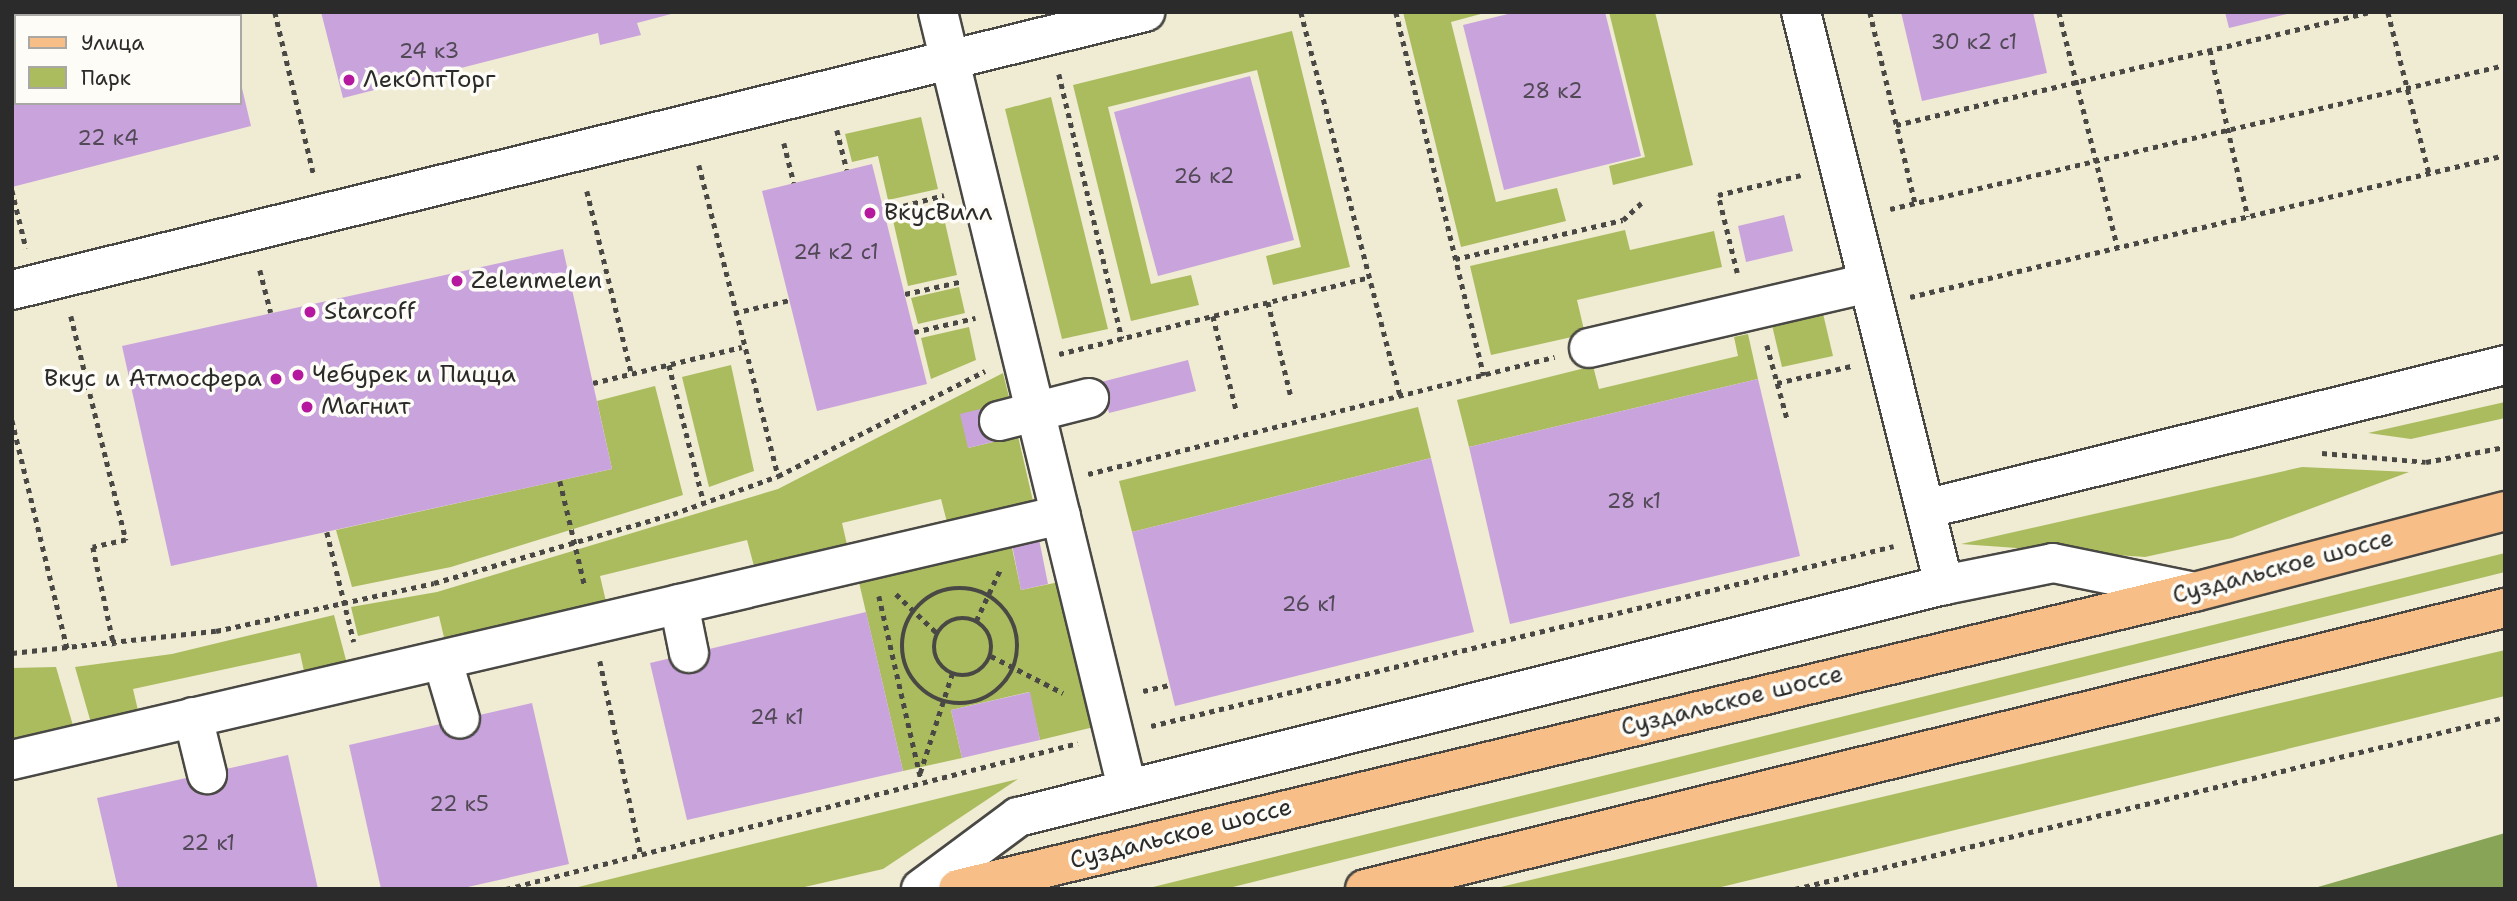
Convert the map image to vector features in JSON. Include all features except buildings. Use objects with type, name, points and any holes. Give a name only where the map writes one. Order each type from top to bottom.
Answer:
[{"type":"main road","name":"Суздальское шоссе","points":[[958,889],[2194,592],[2505,511]]},
{"type":"main road","points":[[1365,889],[2505,608]]},
{"type":"street","points":[[938,12],[1128,788]]},
{"type":"street","points":[[12,290],[1145,12]]},
{"type":"street","points":[[1801,12],[1839,164],[1883,291],[1928,522],[1944,585]]},
{"type":"street","points":[[1590,348],[1757,309],[1883,291]]},
{"type":"street","points":[[1928,522],[2505,365]]},
{"type":"street","points":[[999,421],[1089,398]]},
{"type":"street","points":[[12,760],[592,626],[1057,499]]},
{"type":"street","points":[[921,889],[1018,817],[1944,585],[2053,563],[2194,592]]},
{"type":"street","points":[[679,604],[689,653]]},
{"type":"street","points":[[443,662],[460,719]]},
{"type":"street","points":[[194,717],[207,774]]},
{"type":"path","points":[[275,12],[323,213]]},
{"type":"path","points":[[1301,12],[1400,396]]},
{"type":"path","points":[[1396,12],[1484,375]]},
{"type":"path","points":[[1870,12],[1914,204]]},
{"type":"path","points":[[2059,12],[2118,247]]},
{"type":"path","points":[[1896,125],[2370,12]]},
{"type":"path","points":[[2388,12],[2428,173]]},
{"type":"path","points":[[1049,36],[1122,339]]},
{"type":"path","points":[[2210,50],[2248,216]]},
{"type":"path","points":[[1875,212],[2505,65]]},
{"type":"path","points":[[837,130],[847,170]]},
{"type":"path","points":[[784,144],[794,183]]},
{"type":"path","points":[[1883,291],[2118,247],[2505,155]]},
{"type":"path","points":[[1718,195],[1839,164]]},
{"type":"path","points":[[699,165],[741,347],[778,476]]},
{"type":"path","points":[[12,190],[27,254]]},
{"type":"path","points":[[587,191],[632,375]]},
{"type":"path","points":[[884,211],[951,194]]},
{"type":"path","points":[[1455,259],[1623,220],[1641,203]]},
{"type":"path","points":[[258,265],[271,313]]},
{"type":"path","points":[[1052,356],[1370,277]]},
{"type":"path","points":[[905,294],[971,279]]},
{"type":"path","points":[[734,313],[790,300]]},
{"type":"path","points":[[1268,302],[1291,396]]},
{"type":"path","points":[[69,309],[126,540],[93,547],[114,646]]},
{"type":"path","points":[[1757,309],[1787,418]]},
{"type":"path","points":[[1213,316],[1237,409]]},
{"type":"path","points":[[914,332],[980,317]]},
{"type":"path","points":[[593,383],[741,347]]},
{"type":"path","points":[[1057,499],[1400,396],[1590,348]]},
{"type":"path","points":[[668,365],[704,503]]},
{"type":"path","points":[[1777,383],[1852,366]]},
{"type":"path","points":[[12,653],[68,651],[216,631],[576,542],[704,503],[778,476],[994,367]]},
{"type":"path","points":[[12,421],[68,651]]},
{"type":"path","points":[[2318,452],[2426,462],[2505,447]]},
{"type":"path","points":[[561,481],[641,855]]},
{"type":"path","points":[[506,889],[641,855],[920,776],[1114,735],[1928,522]]},
{"type":"path","points":[[327,532],[363,681]]},
{"type":"path","points":[[976,621],[1003,564]]},
{"type":"path","points":[[884,584],[937,633],[937,661],[952,674],[979,671],[990,656],[991,640],[976,621],[951,620],[937,633]]},
{"type":"path","points":[[878,588],[920,776]]},
{"type":"path","points":[[958,588],[990,596],[1015,627],[1015,668],[986,698],[944,702],[914,681],[905,664],[903,636],[914,610],[958,588]]},
{"type":"path","points":[[990,656],[1076,700]]},
{"type":"path","points":[[920,776],[952,674]]},
{"type":"path","points":[[1136,693],[1170,685]]},
{"type":"path","points":[[1795,889],[2505,717]]},
{"type":"green space","points":[[1403,12],[1488,12],[1451,22],[1496,202],[1557,188],[1566,221],[1461,247]]},
{"type":"green space","points":[[1609,12],[1655,12],[1693,165],[1613,185],[1609,166],[1645,157]]},
{"type":"green space","points":[[1292,31],[1350,267],[1273,285],[1266,256],[1301,247],[1257,70],[1108,107],[1151,284],[1191,275],[1199,305],[1131,321],[1073,85]]},
{"type":"green space","points":[[1051,97],[1108,329],[1062,339],[1005,109]]},
{"type":"green space","points":[[921,117],[938,189],[888,200],[878,156],[852,162],[845,134]]},
{"type":"green space","points":[[941,205],[957,275],[908,286],[892,216]]},
{"type":"green space","points":[[1625,230],[1630,250],[1714,231],[1722,267],[1577,300],[1585,334],[1491,355],[1470,266]]},
{"type":"green space","points":[[959,287],[965,313],[918,324],[911,298]]},
{"type":"green space","points":[[1821,305],[1833,356],[1782,367],[1770,317]]},
{"type":"green space","points":[[969,327],[976,360],[931,379],[921,338]]},
{"type":"green space","points":[[1748,334],[1758,379],[1469,447],[1457,400],[1593,366],[1599,389],[1738,356],[1734,337]]},
{"type":"green space","points":[[731,365],[754,471],[709,487],[682,377]]},
{"type":"green space","points":[[1003,373],[1010,401],[968,448],[1018,436],[1036,514],[950,534],[941,499],[842,523],[851,562],[759,585],[747,540],[600,576],[608,610],[446,646],[439,616],[358,636],[351,607],[437,592],[778,489]]},
{"type":"green space","points":[[655,386],[683,495],[451,567],[352,587],[336,530],[612,469],[597,401]]},
{"type":"green space","points":[[2505,402],[2505,418],[2411,439],[2368,433]]},
{"type":"green space","points":[[1418,407],[1431,458],[1132,532],[1119,481]]},
{"type":"green space","points":[[2302,467],[2409,472],[2232,538],[2145,557],[1961,544]]},
{"type":"green space","points":[[1011,543],[1021,590],[1059,582],[1094,727],[1040,740],[1029,692],[951,710],[962,758],[903,771],[858,578]]},
{"type":"green space","points":[[2505,553],[2505,572],[1225,889],[1145,889]]},
{"type":"green space","points":[[334,615],[350,675],[307,685],[300,653],[133,689],[140,719],[93,730],[75,667],[172,654]]},
{"type":"green space","points":[[2505,650],[2505,696],[1713,889],[1492,889]]},
{"type":"green space","points":[[56,667],[74,729],[12,742],[12,668]]},
{"type":"green space","points":[[1018,779],[883,869],[796,889],[570,889]]},
{"type":"green space","points":[[2505,833],[2505,889],[2311,889]]},
{"type":"place","name":"ЛекОптТорг","points":[[349,80]]},
{"type":"place","name":"ВкусВилл","points":[[870,213]]},
{"type":"place","name":"Zelenmelen","points":[[457,281]]},
{"type":"place","name":"Starcoff","points":[[310,312]]},
{"type":"place","name":"Чебурек и Пицца","points":[[298,375]]},
{"type":"place","name":"Вкус и Атмосфера","points":[[276,379]]},
{"type":"place","name":"Магнит","points":[[307,407]]}]
